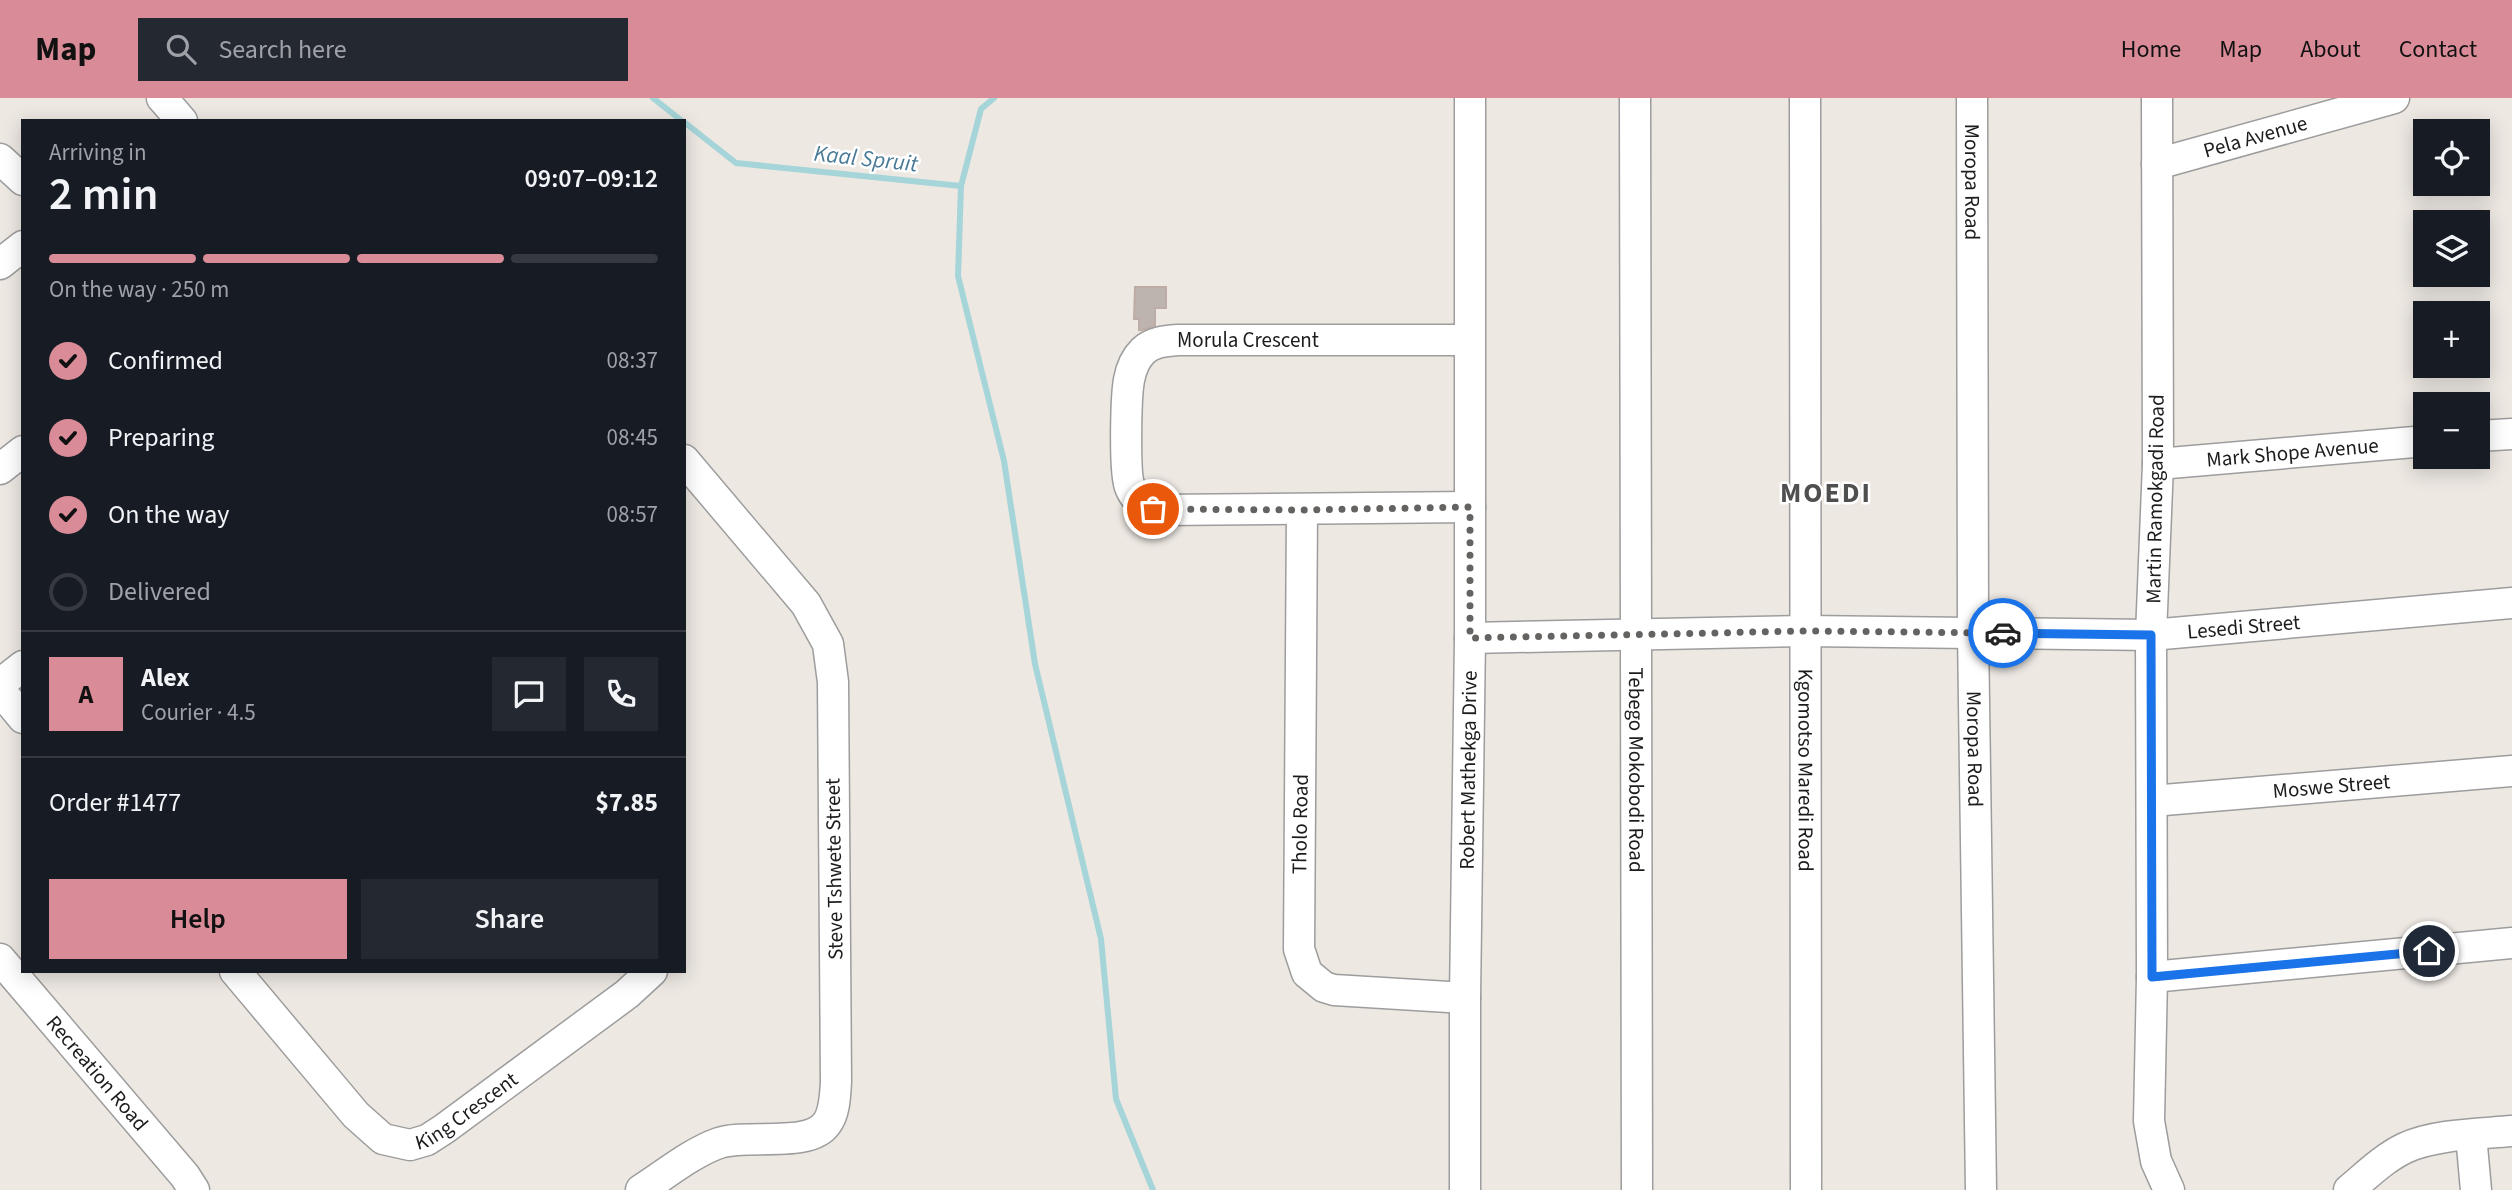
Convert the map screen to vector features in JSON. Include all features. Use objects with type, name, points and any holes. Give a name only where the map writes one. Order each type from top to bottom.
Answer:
[{"type":"street","points":[[162,98],[179,119]]},
{"type":"street","name":"Robert Mathekga Drive","points":[[1465,1190],[1470,638],[1470,98]]},
{"type":"street","name":"Tebego Mokobodi Road","points":[[1635,98],[1637,1190]]},
{"type":"street","name":"Kgomotso Maredi Road","points":[[1805,98],[1806,1190]]},
{"type":"street","name":"Moropa Road","points":[[1972,98],[1972,632],[1981,1190]]},
{"type":"street","name":"Martin Ramokgadi Road","points":[[2157,98],[2158,464],[2151,635],[2152,977],[2149,1121],[2156,1161],[2169,1190]]},
{"type":"street","name":"Pela Avenue","points":[[2157,164],[2394,98]]},
{"type":"street","points":[[0,159],[21,178]]},
{"type":"street","points":[[0,264],[21,248]]},
{"type":"street","name":"Morula Crescent","points":[[1469,340],[1178,340],[1154,343],[1144,349],[1132,368],[1128,382],[1127,479],[1136,498],[1143,505],[1163,510],[1470,507]]},
{"type":"street","points":[[2490,435],[2512,433]]},
{"type":"street","name":"Mark Shope Avenue","points":[[2158,464],[2413,442]]},
{"type":"street","points":[[0,469],[21,453]]},
{"type":"street","name":"Steve Tshwete Street","points":[[641,1190],[704,1149],[720,1142],[735,1138],[799,1137],[818,1131],[827,1125],[831,1115],[836,1082],[833,682],[828,644],[806,604],[686,462]]},
{"type":"street","name":"Tholo Road","points":[[1302,510],[1298,949],[1303,966],[1314,980],[1335,990],[1465,998]]},
{"type":"street","name":"Lesedi Street","points":[[1470,638],[1806,631],[2151,635],[2512,603]]},
{"type":"street","points":[[0,684],[21,668]]},
{"type":"street","points":[[0,690],[21,716]]},
{"type":"street","name":"Moswe Street","points":[[2152,801],[2512,771]]},
{"type":"street","points":[[2152,977],[2512,943]]},
{"type":"street","name":"Recreation Road","points":[[0,959],[185,1176],[194,1190]]},
{"type":"street","name":"King Crescent","points":[[237,973],[356,1115],[383,1139],[410,1145],[427,1140],[444,1129],[627,994],[650,973]]},
{"type":"street","points":[[2349,1190],[2381,1163],[2408,1146],[2512,1131]]},
{"type":"street","points":[[2471,1135],[2476,1190]]},
{"type":"building","points":[[1135,287],[1166,287],[1166,308],[1155,308],[1155,326],[1139,330],[1139,319],[1134,319]]},
{"type":"waterway","name":"Kaal Spruit","points":[[653,98],[679,119]]},
{"type":"waterway","name":"Kaal Spruit","points":[[686,124],[736,163],[961,186],[981,109],[994,98]]},
{"type":"waterway","points":[[961,186],[958,276],[1004,461],[1035,664],[1101,939],[1116,1099],[1153,1190]]},
{"type":"way so far","points":[[1153,509],[1470,507],[1470,638],[1806,631],[2003,633]]},
{"type":"district","name":"MOEDI","points":[[1826,492]]},
{"type":"route","points":[[2003,633],[2151,635],[2152,977],[2429,951]]}]
